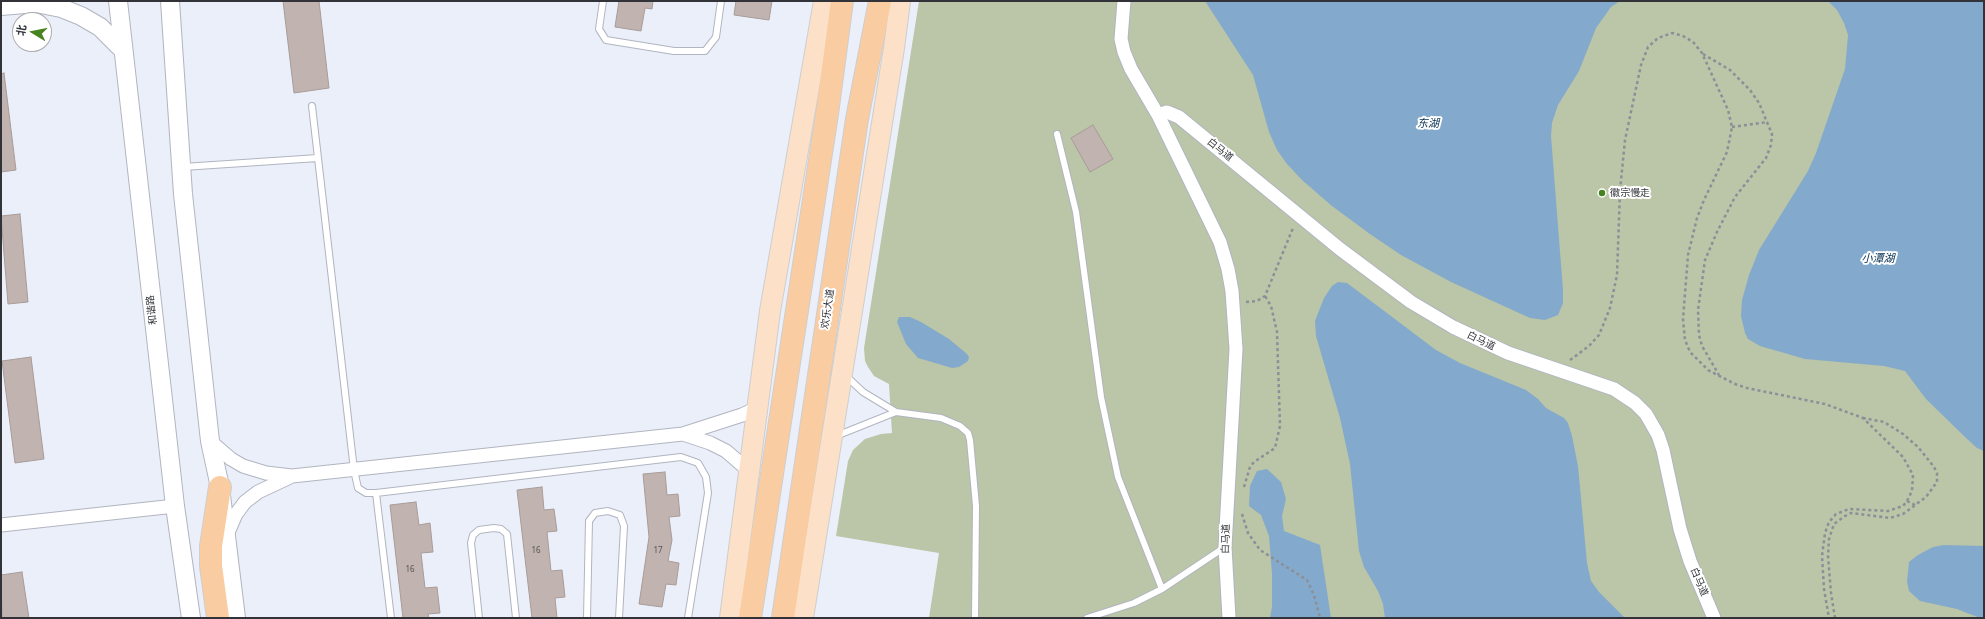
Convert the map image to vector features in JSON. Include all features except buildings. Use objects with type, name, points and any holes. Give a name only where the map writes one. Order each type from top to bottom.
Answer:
[{"type":"highway","points":[[750,618],[827,114],[842,1]]},
{"type":"highway","name":"欢乐大道","points":[[783,618],[857,119],[880,1]]},
{"type":"highway","points":[[218,618],[211,546],[220,487]]},
{"type":"main road","points":[[1,6],[64,1]]},
{"type":"main road","name":"和谐路","points":[[118,1],[175,506],[191,618]]},
{"type":"main road","points":[[170,1],[181,167],[210,441],[220,487],[236,618]]},
{"type":"main road","points":[[730,618],[748,470],[770,311],[824,1]]},
{"type":"main road","points":[[803,618],[833,437],[894,48],[900,1]]},
{"type":"main road","points":[[36,3],[61,8],[81,16],[100,27],[123,50]]},
{"type":"street","name":"白马道","points":[[1124,1],[1121,39],[1124,52],[1131,69],[1158,116],[1220,242],[1228,270],[1233,302],[1236,349],[1225,547],[1229,618]]},
{"type":"street","name":"白马道","points":[[1158,116],[1168,112],[1179,117],[1340,249],[1412,302],[1453,327],[1508,353],[1614,389],[1635,403],[1654,426],[1663,450],[1680,529],[1690,561],[1714,618]]},
{"type":"street","points":[[210,441],[231,459],[243,466],[266,474],[292,476],[683,434],[728,420],[757,408]]},
{"type":"street","points":[[683,434],[710,443],[726,451],[748,470]]},
{"type":"street","points":[[226,539],[236,514],[244,502],[258,492],[292,476]]},
{"type":"street","points":[[1,525],[175,506]]},
{"type":"lane","points":[[603,1],[599,29],[606,40],[674,51],[705,51],[716,37],[721,1]]},
{"type":"lane","points":[[312,106],[354,470],[358,488],[366,493],[376,493],[681,457],[698,463],[706,477],[708,493],[688,618]]},
{"type":"lane","points":[[1057,134],[1076,212],[1101,397],[1118,477],[1162,589]]},
{"type":"lane","points":[[181,167],[318,158]]},
{"type":"lane","points":[[843,372],[863,392],[896,412],[941,418],[965,429],[970,440],[976,506],[975,618]]},
{"type":"lane","points":[[833,437],[896,412]]},
{"type":"lane","points":[[376,493],[391,618]]},
{"type":"lane","points":[[587,618],[589,521],[595,513],[608,511],[620,515],[624,526],[619,618]]},
{"type":"lane","points":[[479,618],[471,543],[473,535],[479,530],[494,528],[501,529],[508,534],[516,618]]},
{"type":"lane","points":[[1087,618],[1134,603],[1162,589],[1225,547]]},
{"type":"path","points":[[1559,371],[1569,360],[1589,346],[1599,336],[1610,308],[1617,275],[1621,174],[1625,140],[1644,55],[1652,42],[1664,35],[1672,34],[1688,38],[1702,53],[1728,110],[1732,127],[1727,152],[1704,200],[1692,236],[1687,266],[1684,303],[1684,332],[1687,346],[1700,363],[1719,376],[1747,388],[1825,404],[1863,418],[1880,420],[1890,425],[1918,447],[1937,473],[1937,482],[1926,497],[1916,506],[1903,514],[1890,518],[1858,514],[1844,516],[1834,524],[1829,539],[1831,593],[1835,618]]},
{"type":"path","points":[[1702,53],[1717,61],[1737,75],[1759,103],[1768,122],[1772,140],[1766,158],[1735,197],[1727,212],[1709,250],[1702,276],[1698,310],[1699,335],[1702,346],[1719,376]]},
{"type":"path","points":[[1732,127],[1768,122]]},
{"type":"path","points":[[1233,302],[1257,301],[1265,296],[1272,282],[1298,215]]},
{"type":"path","points":[[1243,494],[1246,476],[1254,462],[1275,448],[1280,426],[1276,332],[1271,306],[1265,296]]},
{"type":"path","points":[[1829,618],[1824,589],[1822,556],[1824,538],[1829,522],[1843,511],[1854,508],[1888,510],[1898,508],[1907,501],[1914,482],[1911,470],[1902,457],[1863,418]]},
{"type":"path","points":[[1907,501],[1916,506]]},
{"type":"path","points":[[1242,508],[1248,533],[1256,546],[1264,554],[1307,580],[1314,595],[1320,618]]},
{"type":"path","points":[[1824,538],[1829,539]]},
{"type":"green space","points":[[919,1],[1984,1],[1984,618],[929,618],[939,553],[836,536],[848,461],[853,450],[865,439],[881,434],[892,433],[889,384],[874,376],[865,361],[864,348]]},
{"type":"water","name":"东湖","points":[[1205,1],[1620,1],[1611,7],[1596,28],[1579,71],[1558,105],[1552,123],[1551,136],[1563,290],[1563,303],[1558,315],[1545,320],[1530,318],[1451,282],[1401,255],[1370,234],[1332,206],[1302,180],[1287,164],[1277,150],[1269,132],[1253,75]]},
{"type":"water","name":"小潭湖","points":[[1828,1],[1984,1],[1984,451],[1977,448],[1926,399],[1905,371],[1884,366],[1805,359],[1760,346],[1748,339],[1745,333],[1741,316],[1742,300],[1749,275],[1759,250],[1808,171],[1816,153],[1845,69],[1848,35],[1837,10]]},
{"type":"water","points":[[1338,282],[1347,283],[1436,350],[1460,363],[1526,390],[1538,399],[1546,408],[1564,418],[1568,423],[1572,436],[1578,466],[1587,563],[1591,581],[1599,592],[1625,618],[1385,618],[1383,604],[1378,591],[1364,567],[1359,551],[1350,464],[1340,418],[1316,336],[1315,321],[1324,298],[1332,286]]},
{"type":"water","points":[[899,317],[910,317],[949,339],[967,354],[969,357],[968,361],[959,367],[952,368],[918,358],[906,344],[897,322]]},
{"type":"water","points":[[1267,469],[1281,482],[1286,499],[1282,516],[1284,531],[1320,545],[1331,618],[1270,618],[1272,607],[1272,574],[1269,536],[1261,515],[1249,506],[1250,486],[1257,471]]},
{"type":"water","points":[[1944,545],[1984,546],[1984,618],[1980,618],[1957,609],[1920,601],[1909,591],[1907,582],[1909,562],[1933,547]]},
{"type":"place","name":"徽宗慢走","points":[[1602,193]]}]
